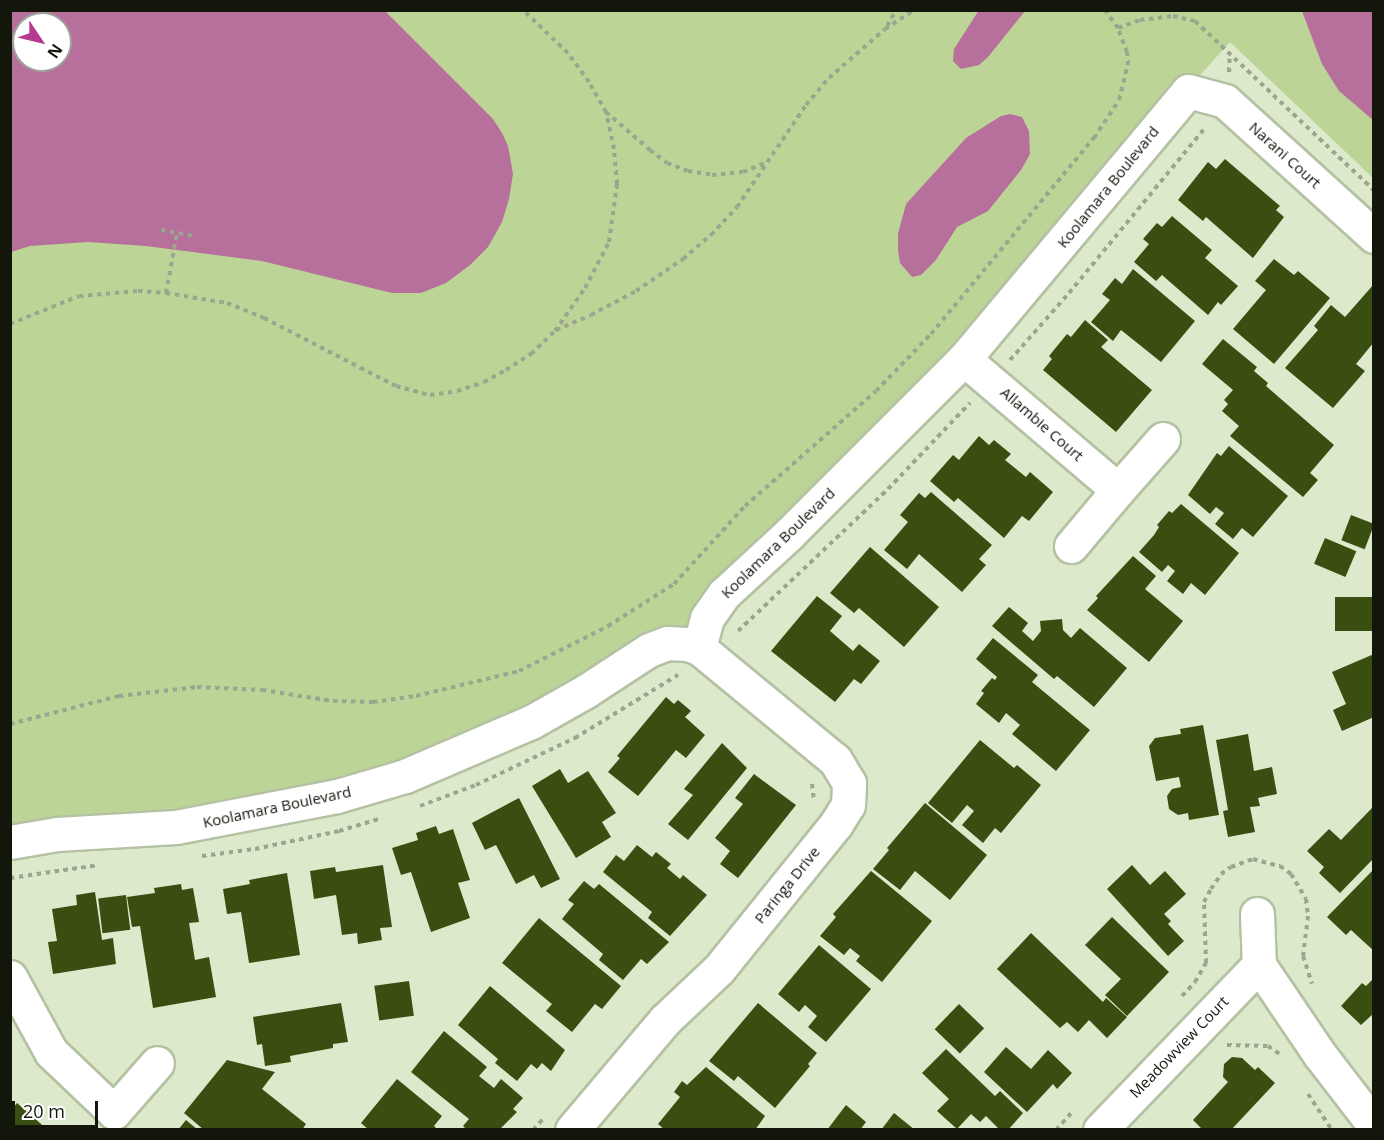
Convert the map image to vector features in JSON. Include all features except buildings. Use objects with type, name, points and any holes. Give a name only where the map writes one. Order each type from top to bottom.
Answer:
[{"type":"street","name":"Narani Court","points":[[1188,91],[1226,101],[1374,236]]},
{"type":"street","name":"Koolamara Boulevard","points":[[10,842],[57,834],[176,827],[337,796],[405,776],[531,722],[586,691],[649,650],[668,643],[687,644],[699,648],[707,618],[724,594],[805,519],[964,359],[1188,91]]},
{"type":"street","name":"Allambie Court","points":[[964,359],[1118,490]]},
{"type":"street","points":[[1071,546],[1163,439]]},
{"type":"street","name":"Paringa Drive","points":[[560,1121],[719,969],[836,824],[848,805],[849,783],[835,760],[699,648]]},
{"type":"street","points":[[1257,914],[1258,965],[1320,1055],[1374,1125]]},
{"type":"street","name":"Meadowview Court","points":[[1100,1130],[1258,965]]},
{"type":"street","points":[[10,976],[51,1052],[107,1120],[157,1063]]},
{"type":"path","points":[[10,324],[78,296],[138,291],[227,303],[264,318],[396,386],[430,394],[457,391],[484,382],[531,354],[555,331],[585,288],[609,242],[617,184],[614,149],[606,112],[589,82],[568,53],[523,10]]},
{"type":"path","points":[[885,29],[896,10]]},
{"type":"path","points":[[555,331],[600,310],[683,259],[711,235],[737,207],[806,105],[829,78],[885,29],[914,10]]},
{"type":"path","points":[[10,724],[119,696],[197,687],[254,690],[333,701],[373,702],[417,696],[519,671],[608,626],[674,584],[745,507],[876,392],[932,334],[1094,138],[1119,100],[1128,66],[1127,52],[1119,28],[1106,10]]},
{"type":"path","points":[[1007,363],[1123,229],[1226,101],[1230,53]]},
{"type":"path","points":[[606,112],[668,163],[688,171],[712,175],[743,172],[765,164]]},
{"type":"path","points":[[161,230],[194,236]]},
{"type":"path","points":[[166,293],[177,233]]},
{"type":"path","points":[[732,636],[888,489],[977,396]]},
{"type":"path","points":[[807,777],[812,783],[814,800],[810,807]]},
{"type":"path","points":[[1223,1046],[1238,1043],[1268,1046],[1284,1058]]},
{"type":"path","points":[[1302,1085],[1332,1130]]},
{"type":"path","points":[[533,1130],[560,1121]]},
{"type":"green space","points":[[11,11],[1373,11],[1373,178],[1230,42],[687,644],[405,776],[11,842]]},
{"type":"shaded area","points":[[11,10],[385,11],[493,119],[508,146],[513,174],[509,199],[502,222],[488,247],[470,265],[446,283],[421,293],[392,293],[262,261],[146,246],[88,242],[30,246],[11,252]]},
{"type":"shaded area","points":[[979,10],[1025,11],[988,57],[979,65],[961,69],[953,61],[954,49]]},
{"type":"shaded area","points":[[1302,11],[1373,11],[1373,120],[1339,91],[1322,64]]},
{"type":"shaded area","points":[[1010,114],[1022,117],[1029,131],[1030,154],[1021,170],[988,211],[957,227],[936,260],[921,275],[912,277],[900,263],[898,250],[898,234],[906,204],[966,138],[1001,116]]}]
